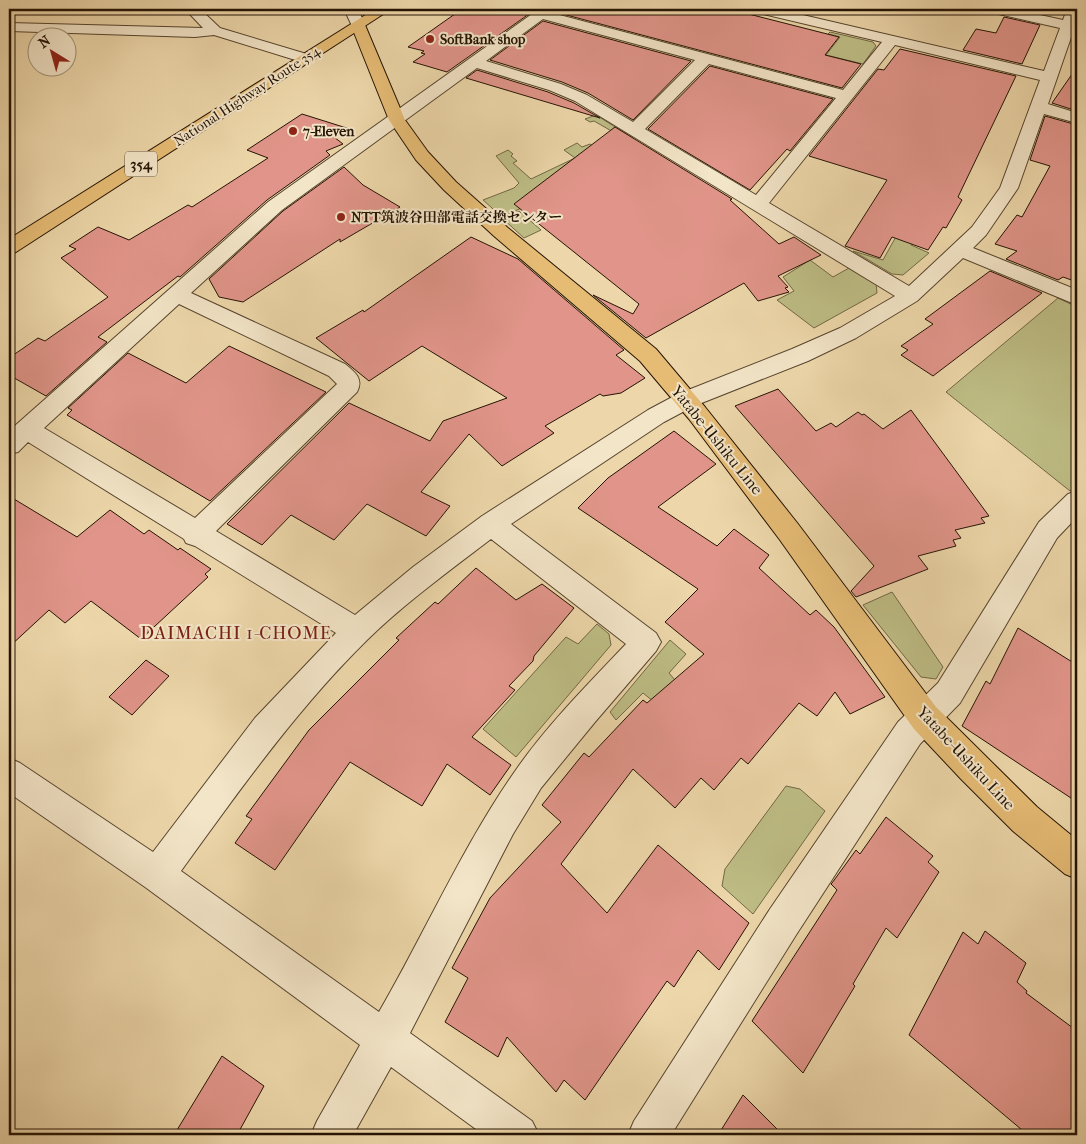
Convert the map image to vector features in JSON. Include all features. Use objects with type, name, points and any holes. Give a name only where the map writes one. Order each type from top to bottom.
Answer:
[{"type":"main road","name":"National Highway Route 354","points":[[9,248],[384,9]]},
{"type":"main road","name":"Yatabe-Ushiku Line","points":[[358,25],[397,120],[422,156],[450,186],[648,355],[686,400],[789,532],[926,718],[972,768],[1025,820],[1077,862]]},
{"type":"street","points":[[192,9],[215,31]]},
{"type":"street","points":[[351,9],[358,25]]},
{"type":"street","points":[[760,9],[1048,77]]},
{"type":"street","points":[[157,875],[266,730],[357,631],[423,575],[491,524],[638,427],[686,400],[848,333],[910,296],[960,250],[992,215],[1009,188],[1071,17],[995,9]]},
{"type":"street","points":[[357,631],[195,535],[17,437],[275,206],[397,120],[544,11],[847,96]]},
{"type":"street","points":[[9,27],[194,33],[215,31],[305,58]]},
{"type":"street","points":[[759,204],[892,40]]},
{"type":"street","points":[[634,130],[706,58]]},
{"type":"street","points":[[475,62],[567,92],[759,204],[910,296]]},
{"type":"street","points":[[1039,107],[1077,118]]},
{"type":"street","points":[[960,250],[1077,298]]},
{"type":"street","points":[[175,294],[337,370],[348,379],[349,386],[195,535]]},
{"type":"street","points":[[648,1135],[783,922],[909,733],[949,693],[1048,530],[1077,502]]},
{"type":"street","points":[[331,1135],[492,839],[530,776],[584,710],[646,642],[491,524]]},
{"type":"street","points":[[9,774],[157,875],[518,1135]]},
{"type":"shaded area","points":[[830,32],[873,42],[876,46],[863,64],[826,55],[840,37],[828,34]]},
{"type":"shaded area","points":[[596,115],[633,138],[613,147],[628,159],[502,217],[483,200],[514,188],[519,183],[496,156],[508,150],[517,161],[513,163],[531,179],[575,158],[564,150],[577,143],[582,147],[590,144],[599,150],[615,133],[594,121],[590,122],[585,119]]},
{"type":"shaded area","points":[[519,211],[541,230],[524,238],[503,219]]},
{"type":"shaded area","points":[[903,224],[920,229],[911,245],[929,253],[903,275],[892,274],[853,251],[883,260]]},
{"type":"shaded area","points":[[810,260],[833,277],[849,268],[876,283],[877,293],[814,328],[777,300],[794,291],[783,277]]},
{"type":"shaded area","points":[[1058,298],[1077,307],[1077,488],[1070,491],[946,392]]},
{"type":"shaded area","points":[[892,592],[943,667],[936,679],[921,677],[863,605]]},
{"type":"shaded area","points":[[597,624],[609,634],[611,645],[516,757],[483,729],[566,637],[578,644]]},
{"type":"shaded area","points":[[670,640],[686,654],[669,673],[675,680],[664,710],[643,693],[616,720],[610,712]]},
{"type":"shaded area","points":[[786,786],[800,789],[825,811],[753,914],[722,886],[725,869]]},
{"type":"building","points":[[462,9],[536,9],[447,72],[413,62],[425,54],[421,53],[424,51],[408,47]]},
{"type":"building","points":[[557,9],[729,9],[839,37],[825,55],[861,64],[842,88],[555,12]]},
{"type":"building","points":[[1004,17],[1040,25],[1022,64],[963,50],[976,29],[996,33]]},
{"type":"building","points":[[543,21],[691,61],[633,120],[588,93],[562,82],[490,60]]},
{"type":"building","points":[[900,49],[1016,76],[958,197],[962,200],[946,228],[943,227],[928,250],[892,237],[880,258],[845,246],[887,180],[809,156],[878,69],[884,70]]},
{"type":"building","points":[[710,66],[833,99],[790,151],[787,149],[750,190],[648,129]]},
{"type":"building","points":[[1077,67],[1077,111],[1052,103]]},
{"type":"building","points":[[477,70],[548,92],[574,103],[600,118],[466,78]]},
{"type":"building","points":[[302,114],[353,130],[334,137],[343,144],[326,151],[330,155],[267,200],[180,277],[178,276],[98,337],[107,342],[46,396],[9,375],[9,358],[38,338],[45,341],[108,297],[61,258],[76,249],[69,246],[98,227],[129,240],[188,205],[192,207],[268,158],[247,150]]},
{"type":"building","points":[[1045,116],[1077,125],[1077,282],[1063,277],[1058,280],[1006,259],[1017,251],[995,244],[1017,215],[1022,217],[1050,166],[1030,160]]},
{"type":"building","points":[[615,127],[732,199],[730,200],[779,244],[794,237],[821,255],[778,276],[788,287],[785,288],[789,292],[758,301],[744,283],[646,338],[593,295],[633,314],[639,304],[514,204]]},
{"type":"building","points":[[344,167],[363,185],[400,207],[340,242],[340,239],[243,302],[219,297],[209,279],[283,211]]},
{"type":"building","points":[[471,237],[518,259],[624,350],[616,355],[645,378],[621,393],[603,396],[600,394],[545,426],[554,433],[502,466],[469,434],[421,492],[450,506],[426,536],[367,504],[334,540],[291,515],[262,545],[227,524],[349,403],[430,441],[443,421],[507,398],[422,346],[369,381],[316,338],[363,310],[364,312]]},
{"type":"building","points":[[990,271],[1042,293],[933,376],[901,355],[908,350],[901,346],[933,324],[925,319]]},
{"type":"building","points":[[229,346],[326,392],[210,501],[67,415],[72,410],[68,408],[128,353],[186,383]]},
{"type":"building","points":[[778,389],[816,431],[831,423],[836,427],[858,412],[862,415],[864,414],[883,429],[911,410],[989,516],[981,518],[985,523],[955,530],[961,538],[953,540],[956,546],[918,556],[928,569],[856,597],[851,591],[874,566],[735,406]]},
{"type":"building","points":[[674,431],[716,464],[658,507],[717,546],[734,529],[769,555],[759,568],[810,615],[816,610],[834,627],[885,697],[850,714],[835,692],[817,716],[799,703],[748,764],[741,758],[714,790],[701,778],[675,808],[633,769],[561,864],[607,913],[658,845],[749,923],[719,970],[698,950],[674,987],[667,981],[585,1100],[564,1080],[556,1092],[507,1037],[498,1057],[445,1022],[468,978],[452,968],[490,898],[561,822],[542,805],[584,753],[589,757],[643,700],[647,703],[704,654],[665,622],[698,589],[578,508],[608,478]]},
{"type":"building","points":[[9,496],[77,537],[110,510],[144,534],[149,530],[211,569],[205,574],[208,577],[141,639],[91,601],[65,623],[49,610],[9,647]]},
{"type":"building","points":[[476,568],[516,600],[542,584],[574,608],[534,656],[533,661],[509,686],[515,690],[472,737],[511,765],[490,795],[447,764],[422,806],[350,762],[275,870],[235,843],[252,819],[246,816],[309,730],[399,640],[396,638],[435,602],[438,604]]},
{"type":"building","points":[[1018,628],[1077,665],[1077,802],[962,726],[986,681],[990,684]]},
{"type":"building","points":[[146,660],[169,676],[132,715],[109,697]]},
{"type":"building","points":[[886,817],[933,856],[928,862],[939,872],[897,938],[886,928],[853,984],[855,986],[803,1073],[752,1021],[837,890],[831,884],[856,850],[860,854]]},
{"type":"building","points":[[985,931],[1026,963],[1017,982],[1027,991],[1026,993],[1077,1031],[1077,1135],[1028,1135],[909,1035],[963,932],[978,944]]},
{"type":"building","points":[[222,1056],[264,1086],[237,1135],[174,1135]]},
{"type":"building","points":[[743,1095],[783,1135],[718,1135]]},
{"type":"place","name":"SoftBank shop","points":[[430,39]]},
{"type":"place","name":"7-Eleven","points":[[293,131]]},
{"type":"place","name":"NTT筑波谷田部電話交換センター","points":[[341,217]]},
{"type":"district","name":"DAIMACHI 1-CHOME","points":[[236,633]]}]
